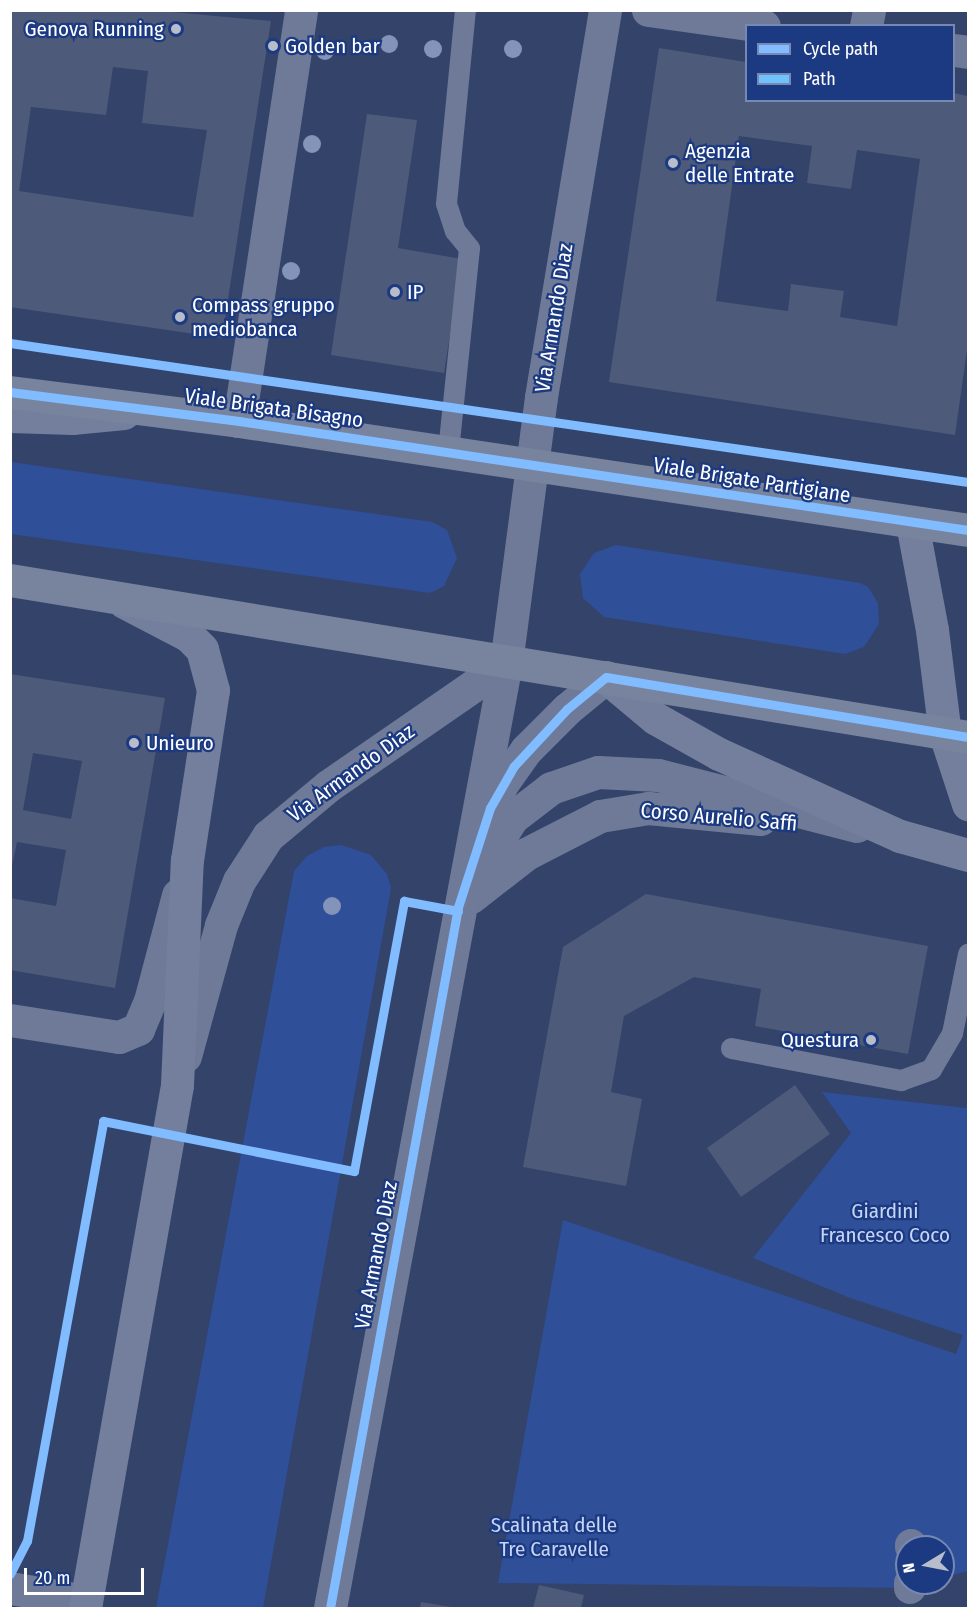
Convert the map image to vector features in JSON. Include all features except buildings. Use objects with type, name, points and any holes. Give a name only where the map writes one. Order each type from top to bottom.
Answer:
[{"type":"main road","name":"Viale Brigata Bisagno","points":[[10,392],[239,420],[531,464]]},
{"type":"main road","name":"Viale Brigata Bisagno","points":[[10,416],[72,418],[156,410]]},
{"type":"main road","name":"Viale Brigate Partigiane","points":[[531,464],[969,530]]},
{"type":"main road","points":[[912,523],[932,630],[957,735],[969,804]]},
{"type":"main road","points":[[10,580],[957,735]]},
{"type":"main road","name":"Via Armando Diaz","points":[[85,1605],[177,1084],[187,860],[213,690],[210,666],[202,649],[189,636],[109,595]]},
{"type":"main road","name":"Corso Aurelio Saffi","points":[[606,677],[686,737],[891,835],[969,855]]},
{"type":"street","points":[[239,420],[301,10]]},
{"type":"street","name":"Via Armando Diaz","points":[[330,1608],[458,907],[506,663],[531,464],[604,10]]},
{"type":"street","points":[[648,10],[754,24]]},
{"type":"street","name":"Via Armando Diaz","points":[[177,1084],[222,925],[256,852],[289,816],[328,786],[506,663]]},
{"type":"street","points":[[458,907],[490,808],[513,766],[567,709],[606,677]]},
{"type":"street","name":"Via Armando Diaz","points":[[458,907],[512,818],[552,788],[598,772],[657,775],[891,835]]},
{"type":"street","name":"Corso Aurelio Saffi","points":[[458,907],[526,854],[585,822],[623,811],[674,809],[891,835]]},
{"type":"street","name":"Via Armando Diaz","points":[[10,1020],[129,1035],[138,1029],[150,1001],[187,860]]},
{"type":"street","points":[[10,1588],[85,1605]]},
{"type":"lane","points":[[448,451],[469,248],[455,231],[446,203],[465,10]]},
{"type":"lane","points":[[731,1048],[901,1080],[931,1069],[952,1033],[969,954]]},
{"type":"green space","points":[[11,462],[432,522],[447,530],[457,558],[444,586],[430,593],[11,534]]},
{"type":"green space","points":[[616,545],[860,583],[868,587],[878,603],[879,624],[864,647],[845,654],[604,617],[583,598],[580,574],[594,553]]},
{"type":"green space","points":[[341,845],[371,855],[387,874],[391,888],[263,1608],[156,1608],[294,871],[307,856],[324,847]]},
{"type":"green space","points":[[822,1092],[966,1108],[968,1098],[968,1571],[955,1575],[955,1535],[895,1535],[895,1588],[498,1583],[563,1220],[956,1354],[963,1335],[850,1298],[753,1258],[851,1133]]},
{"type":"cycle path","points":[[10,343],[968,482]]},
{"type":"cycle path","points":[[10,392],[239,421],[968,530]]},
{"type":"cycle path","points":[[330,1608],[458,907],[490,808],[514,766],[567,709],[606,677],[968,737]]},
{"type":"cycle path","points":[[10,1574],[27,1541],[103,1121],[354,1171],[404,901],[458,911]]},
{"type":"place","name":"Genova Running","points":[[176,29]]},
{"type":"place","name":"Golden bar","points":[[273,46]]},
{"type":"place","name":"Agenzia delle Entrate","points":[[673,163]]},
{"type":"place","name":"IP","points":[[395,292]]},
{"type":"place","name":"Compass gruppo mediobanca","points":[[180,317]]},
{"type":"place","name":"Unieuro","points":[[134,743]]},
{"type":"place","name":"Questura","points":[[871,1040]]},
{"type":"park label","name":"Giardini Francesco Coco","points":[[885,1223]]},
{"type":"park label","name":"Scalinata delle Tre Caravelle","points":[[554,1537]]}]
